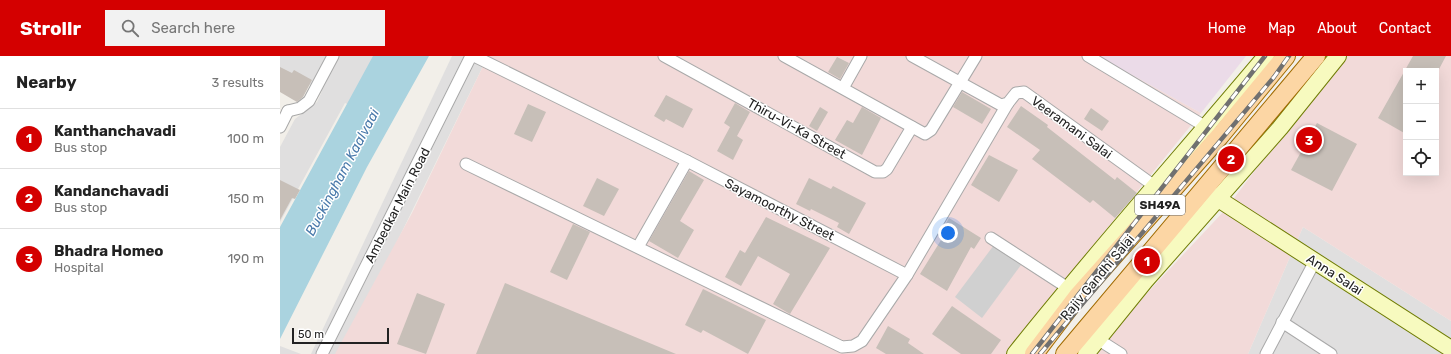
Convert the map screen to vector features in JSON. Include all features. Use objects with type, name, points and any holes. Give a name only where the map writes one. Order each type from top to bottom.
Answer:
[{"type":"main road","name":"Rajiv Gandhi Salai","points":[[1034,354],[1161,191],[1213,132],[1286,56]]},
{"type":"main road","name":"Rajiv Gandhi Salai","points":[[1067,353],[1122,284],[1211,194],[1316,56]]},
{"type":"street","points":[[280,127],[284,109],[300,108],[309,101],[334,56]]},
{"type":"street","name":"Sayamoorthy Street","points":[[473,56],[687,161],[907,275]]},
{"type":"street","name":"Ambedkar Main Road","points":[[322,354],[473,56]]},
{"type":"street","name":"Thiru-Vi-Ka Street","points":[[664,56],[875,172],[883,172],[887,169],[912,127]]},
{"type":"street","points":[[784,56],[925,134],[930,132],[976,56]]},
{"type":"street","points":[[843,88],[861,56]]},
{"type":"street","points":[[1088,56],[1213,132],[1266,56]]},
{"type":"street","points":[[1086,354],[1099,340],[1149,276],[1211,194],[1317,84],[1338,56]]},
{"type":"street","points":[[914,57],[998,104],[1004,105],[1008,103]]},
{"type":"street","name":"Veeramani Salai","points":[[1008,103],[1016,93],[1024,92],[1161,191]]},
{"type":"street","points":[[466,164],[842,347],[853,346],[862,341],[907,275],[1008,103]]},
{"type":"street","points":[[638,247],[687,161]]},
{"type":"street","points":[[1015,354],[1068,288],[1161,191]]},
{"type":"street","name":"Anna Salai","points":[[1211,194],[1451,349]]},
{"type":"street","points":[[991,238],[1068,288]]},
{"type":"street","points":[[1266,354],[1315,260]]},
{"type":"street","points":[[1282,322],[1331,354]]},
{"type":"street","points":[[1099,340],[1121,354]]},
{"type":"shaded area","points":[[280,56],[399,56],[372,115],[345,103],[280,222],[280,147],[295,119],[317,102],[322,91],[280,71]]},
{"type":"shaded area","points":[[452,56],[484,56],[487,58],[342,354],[311,354]]},
{"type":"shaded area","points":[[484,56],[1098,56],[1201,113],[1062,284],[1009,354],[335,354],[412,213],[487,58]]},
{"type":"shaded area","points":[[1098,56],[1246,56],[1201,113]]},
{"type":"shaded area","points":[[1342,56],[1451,56],[1451,321],[1303,227],[1248,354],[1090,354],[1225,210]]},
{"type":"shaded area","points":[[1303,227],[1451,321],[1451,354],[1248,354]]},
{"type":"shaded area","points":[[994,245],[1021,265],[982,318],[955,297]]},
{"type":"shaded area","points":[[280,346],[301,354],[280,354]]},
{"type":"water","name":"Buckingham Kaalvaai","points":[[373,56],[429,56],[367,167],[280,339],[280,227]]},
{"type":"building","points":[[1413,56],[1446,56],[1439,69],[1406,68]]},
{"type":"building","points":[[837,57],[849,63],[840,79],[828,72]]},
{"type":"building","points":[[280,67],[292,73],[294,70],[312,80],[303,97],[297,102],[280,92]]},
{"type":"building","points":[[1403,74],[1403,132],[1378,118]]},
{"type":"building","points":[[962,92],[991,109],[982,124],[953,107]]},
{"type":"building","points":[[666,95],[693,109],[683,128],[666,119],[664,122],[654,116]]},
{"type":"building","points":[[735,103],[750,112],[737,136],[743,140],[733,160],[717,151],[730,127],[724,123]]},
{"type":"building","points":[[528,104],[546,112],[532,142],[514,134]]},
{"type":"building","points":[[1021,106],[1048,125],[1047,127],[1115,180],[1117,177],[1137,193],[1115,218],[1093,200],[1090,203],[1032,159],[1040,150],[1007,127]]},
{"type":"building","points":[[820,107],[828,112],[817,131],[809,126]]},
{"type":"building","points":[[862,107],[881,118],[862,155],[835,140],[847,120],[853,123]]},
{"type":"building","points":[[1091,108],[1109,121],[1102,131],[1084,119]]},
{"type":"building","points":[[1317,123],[1357,144],[1332,191],[1291,170]]},
{"type":"building","points":[[989,155],[1018,170],[999,202],[971,185]]},
{"type":"building","points":[[689,171],[704,180],[680,221],[694,230],[678,258],[649,241]]},
{"type":"building","points":[[597,178],[619,189],[604,216],[583,206]]},
{"type":"building","points":[[809,178],[831,189],[833,186],[866,203],[849,234],[837,227],[839,223],[811,209],[810,211],[796,204]]},
{"type":"building","points":[[280,180],[300,190],[295,199],[292,198],[280,220]]},
{"type":"building","points":[[766,217],[830,248],[790,314],[773,304],[790,274],[758,256],[741,286],[725,277],[740,250],[745,253]]},
{"type":"building","points":[[949,218],[981,238],[974,249],[971,247],[947,291],[920,274],[946,232],[942,230]]},
{"type":"building","points":[[573,224],[590,232],[567,280],[550,272]]},
{"type":"building","points":[[505,283],[676,354],[476,354]]},
{"type":"building","points":[[703,289],[766,320],[748,354],[703,330],[701,333],[685,325]]},
{"type":"building","points":[[417,293],[445,304],[426,354],[397,344]]},
{"type":"building","points":[[952,306],[1001,340],[991,354],[961,354],[932,334]]},
{"type":"building","points":[[888,326],[910,339],[908,343],[924,354],[886,354],[876,348]]},
{"type":"railway","points":[[1032,354],[1265,56]]},
{"type":"railway","points":[[1040,354],[1274,77],[1289,56]]},
{"type":"place","name":"Bhadra Homeo","points":[[1309,140]]},
{"type":"place","name":"Kandanchavadi","points":[[1231,159]]},
{"type":"place","name":"Kanthanchavadi","points":[[1147,261]]}]
